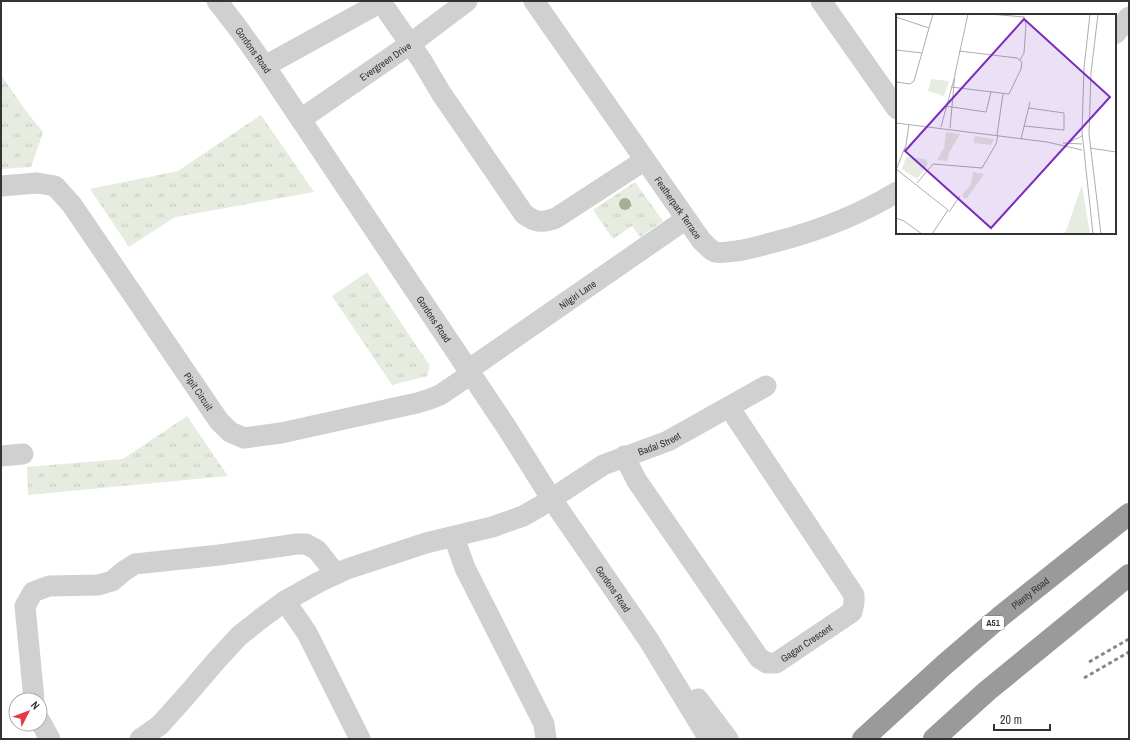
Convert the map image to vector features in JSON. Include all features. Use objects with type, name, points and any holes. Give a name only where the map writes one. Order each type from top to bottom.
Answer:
[{"type":"highway","name":"Plenty Road","points":[[863,739],[944,665],[1001,616],[1129,514]]},
{"type":"highway","points":[[934,739],[987,691],[1129,575]]},
{"type":"street","name":"Gordons Road","points":[[217,1],[265,66],[551,498],[648,639],[709,739]]},
{"type":"street","points":[[265,66],[382,1],[422,61],[441,93],[524,214],[532,219],[538,222],[547,222],[556,218],[645,160]]},
{"type":"street","name":"Evergreen Drive","points":[[300,119],[410,44],[467,1]]},
{"type":"street","name":"Featherpark Terrace","points":[[534,1],[701,240],[715,252],[720,253],[745,249],[793,237],[865,210],[896,193]]},
{"type":"street","points":[[822,1],[896,108]]},
{"type":"street","points":[[1116,33],[1129,17]]},
{"type":"street","name":"Pipit Circuit","points":[[1,186],[37,183],[55,186],[72,205],[220,421],[230,432],[244,438],[280,433],[416,403],[440,395],[469,372]]},
{"type":"street","name":"Nilgiri Lane","points":[[469,372],[686,219]]},
{"type":"street","name":"Badal Street","points":[[140,739],[164,732],[186,696],[239,636],[286,601],[347,569],[426,543],[492,527],[523,516],[603,465],[668,441],[766,386]]},
{"type":"street","name":"Gagan Crescent","points":[[624,456],[637,481],[759,658],[767,663],[776,663],[852,612],[854,595],[729,407]]},
{"type":"street","points":[[1,456],[23,454]]},
{"type":"street","points":[[454,537],[465,568],[544,724],[546,739]]},
{"type":"street","points":[[33,692],[25,606],[33,592],[49,586],[98,584],[112,581],[124,570],[135,564],[219,555],[297,544],[306,544],[317,550],[336,574]]},
{"type":"street","points":[[286,601],[307,633],[360,739]]},
{"type":"street","name":"Gordons Road","points":[[648,639],[685,681],[728,739]]},
{"type":"street","points":[[664,656],[699,690],[742,739]]},
{"type":"green space","points":[[1,75],[26,111],[43,132],[31,167],[1,169]]},
{"type":"green space","points":[[261,115],[314,192],[175,217],[129,247],[90,189],[178,171]]},
{"type":"green space","points":[[635,182],[663,221],[640,237],[632,226],[613,239],[593,210]]},
{"type":"green space","points":[[367,272],[430,366],[427,376],[392,385],[332,296]]},
{"type":"green space","points":[[187,416],[228,476],[28,495],[27,467],[123,459]]},
{"type":"railway","points":[[1089,662],[1129,639]]},
{"type":"railway","points":[[1084,678],[1129,652]]}]
